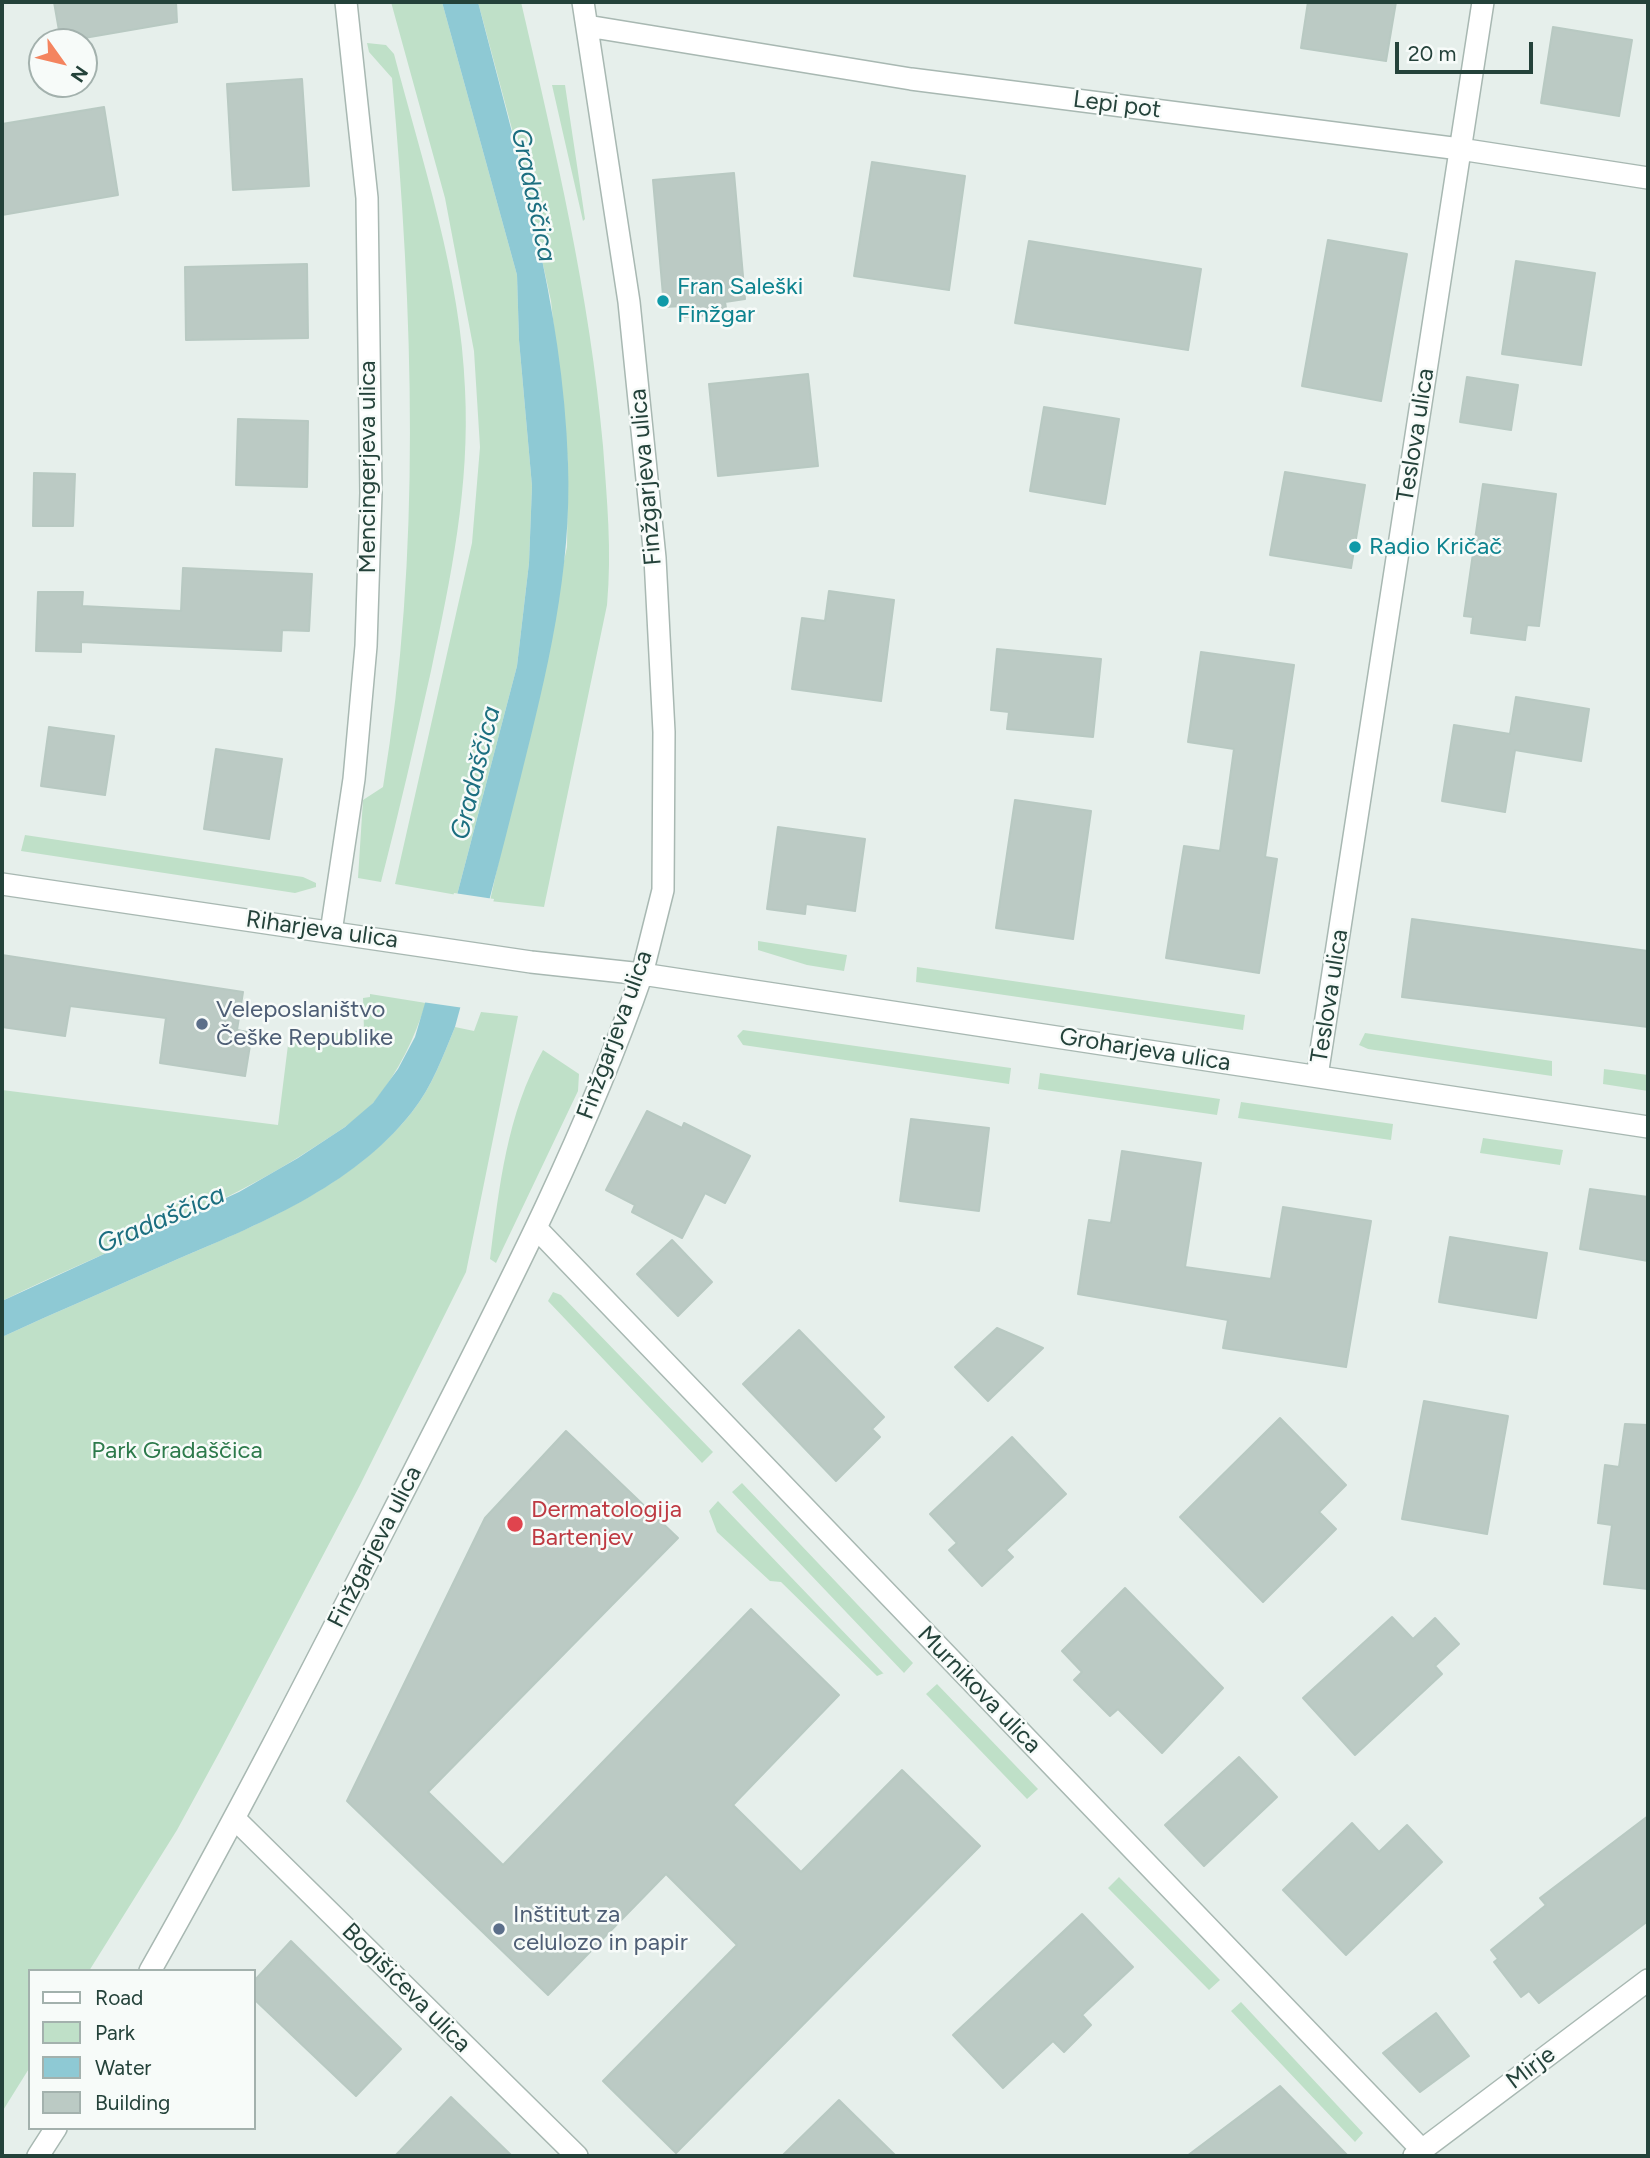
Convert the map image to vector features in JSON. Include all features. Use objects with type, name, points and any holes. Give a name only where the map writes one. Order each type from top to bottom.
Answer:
[{"type":"street","name":"Mencingerjeva ulica","points":[[331,932],[354,779],[366,646],[371,493],[367,198],[346,2]]},
{"type":"street","name":"Finžgarjeva ulica","points":[[151,1969],[236,1819],[537,1229],[619,1039],[642,974],[663,890],[663,732],[655,558],[629,302],[583,2]]},
{"type":"street","name":"Teslova ulica","points":[[1317,1076],[1483,2]]},
{"type":"street","name":"Lepi pot","points":[[587,26],[911,79],[1460,149],[1648,178]]},
{"type":"street","name":"Riharjeva ulica","points":[[2,884],[531,962],[642,974]]},
{"type":"street","name":"Groharjeva ulica","points":[[642,974],[1648,1127]]},
{"type":"street","name":"Murnikova ulica","points":[[537,1229],[1418,2153]]},
{"type":"street","name":"Bogišićeva ulica","points":[[236,1819],[577,2156]]},
{"type":"street","name":"Mirje","points":[[1418,2153],[1648,1980]]},
{"type":"street","points":[[38,2156],[55,2130]]},
{"type":"green space","points":[[391,2],[442,2],[517,275],[519,340],[532,486],[529,563],[517,666],[457,895],[395,884],[472,543],[480,447],[474,351],[445,198]]},
{"type":"green space","points":[[478,2],[521,2],[580,278],[597,390],[606,486],[609,545],[607,605],[544,907],[490,901],[567,547],[568,463],[551,301],[520,159]]},
{"type":"green space","points":[[367,43],[386,45],[394,54],[428,177],[456,304],[462,347],[466,425],[462,496],[445,601],[381,882],[358,878],[363,800],[383,787],[404,611],[409,522],[409,344],[392,78],[369,52]]},
{"type":"green space","points":[[552,85],[565,85],[585,219],[583,221]]},
{"type":"green space","points":[[25,835],[303,877],[316,883],[316,887],[295,893],[21,851]]},
{"type":"green space","points":[[758,941],[847,955],[844,971],[807,965],[758,950]]},
{"type":"green space","points":[[917,967],[1245,1015],[1243,1030],[916,982]]},
{"type":"green space","points":[[370,994],[426,1003],[399,1066],[384,1090],[362,1114],[316,1146],[241,1190],[2,1301],[2,1090],[278,1125],[289,1037],[364,1030],[363,998],[370,997]]},
{"type":"green space","name":"Park Gradaščica","points":[[481,1012],[518,1016],[466,1272],[360,1485],[219,1753],[177,1830],[90,1969],[28,1969],[28,2070],[2,2112],[2,1337],[236,1234],[332,1183],[361,1162],[412,1112],[431,1082],[455,1027],[474,1031]]},
{"type":"green space","points":[[743,1030],[1011,1068],[1009,1084],[743,1045],[737,1036]]},
{"type":"green space","points":[[1365,1033],[1552,1061],[1552,1076],[1368,1049],[1359,1045]]},
{"type":"green space","points":[[543,1050],[579,1074],[578,1091],[496,1263],[490,1259],[506,1152],[521,1099]]},
{"type":"green space","points":[[1604,1069],[1648,1075],[1648,1091],[1603,1084]]},
{"type":"green space","points":[[1040,1073],[1220,1099],[1217,1115],[1038,1089]]},
{"type":"green space","points":[[1241,1102],[1393,1124],[1391,1140],[1238,1118]]},
{"type":"green space","points":[[1483,1138],[1563,1150],[1560,1165],[1480,1153]]},
{"type":"green space","points":[[553,1292],[561,1295],[713,1452],[702,1463],[548,1301]]},
{"type":"green space","points":[[742,1483],[913,1663],[904,1673],[732,1492]]},
{"type":"green space","points":[[718,1501],[884,1673],[877,1676],[781,1582],[770,1581],[717,1532],[709,1511]]},
{"type":"green space","points":[[937,1684],[1038,1789],[1027,1799],[926,1694]]},
{"type":"green space","points":[[1119,1877],[1220,1980],[1209,1990],[1108,1888]]},
{"type":"green space","points":[[1241,2002],[1363,2133],[1355,2142],[1231,2011]]},
{"type":"water","points":[[442,2],[478,2],[536,230],[548,288],[564,404],[568,463],[566,543],[556,621],[531,737],[455,1027],[431,1082],[412,1112],[388,1139],[332,1183],[301,1202],[236,1234],[2,1337],[2,1301],[239,1192],[345,1127],[373,1103],[398,1069],[415,1037],[457,895],[517,666],[529,563],[532,486],[519,340],[517,275]]},
{"type":"pier","points":[[454,893],[494,899],[464,1008],[422,1002]]},
{"type":"building","points":[[54,2],[176,2],[177,22],[98,36],[98,28],[59,28]]},
{"type":"building","points":[[1308,2],[1396,2],[1386,61],[1301,48]]},
{"type":"building","points":[[1553,27],[1632,40],[1619,116],[1541,103]]},
{"type":"building","points":[[302,79],[309,186],[233,190],[227,84]]},
{"type":"building","points":[[104,107],[118,195],[2,215],[2,124]]},
{"type":"building","points":[[872,162],[965,176],[949,290],[854,276]]},
{"type":"building","points":[[734,173],[745,299],[725,302],[727,314],[684,317],[684,306],[664,307],[653,180]]},
{"type":"building","points":[[1328,240],[1407,254],[1381,401],[1302,386]]},
{"type":"building","points":[[1029,241],[1201,269],[1188,350],[1015,323]]},
{"type":"building","points":[[1516,261],[1595,273],[1581,365],[1502,354]]},
{"type":"building","points":[[307,264],[308,338],[186,340],[185,267]]},
{"type":"building","points":[[808,374],[818,466],[718,476],[709,384]]},
{"type":"building","points":[[1467,377],[1518,385],[1511,430],[1460,422]]},
{"type":"building","points":[[1044,407],[1119,419],[1105,504],[1030,491]]},
{"type":"building","points":[[238,419],[308,421],[307,487],[236,485]]},
{"type":"building","points":[[1285,472],[1365,485],[1351,568],[1270,555]]},
{"type":"building","points":[[34,473],[75,474],[73,526],[33,526]]},
{"type":"building","points":[[1483,484],[1556,494],[1539,626],[1527,625],[1525,640],[1471,633],[1473,617],[1464,616]]},
{"type":"building","points":[[183,568],[312,574],[309,631],[282,630],[281,651],[81,642],[81,652],[36,651],[38,592],[83,592],[82,606],[181,611]]},
{"type":"building","points":[[829,591],[894,600],[881,701],[792,689],[802,618],[825,621]]},
{"type":"building","points":[[997,649],[1101,659],[1093,737],[1007,729],[1009,712],[991,710]]},
{"type":"building","points":[[1201,652],[1294,665],[1265,857],[1277,859],[1259,973],[1166,958],[1184,846],[1220,851],[1234,749],[1188,742]]},
{"type":"building","points":[[1516,697],[1589,709],[1581,761],[1515,750],[1505,812],[1442,801],[1454,725],[1510,734]]},
{"type":"building","points":[[49,727],[114,736],[105,795],[41,786]]},
{"type":"building","points":[[216,749],[282,759],[269,839],[204,829]]},
{"type":"building","points":[[1015,800],[1091,811],[1073,939],[996,928]]},
{"type":"building","points":[[778,827],[865,839],[855,911],[806,904],[805,914],[767,909]]},
{"type":"building","points":[[1412,919],[1648,951],[1648,1027],[1402,997]]},
{"type":"building","points":[[2,955],[243,992],[237,1030],[252,1033],[245,1076],[160,1063],[166,1018],[70,1006],[65,1036],[2,1027]]},
{"type":"building","points":[[647,1111],[682,1128],[684,1123],[750,1156],[725,1203],[705,1193],[682,1238],[632,1212],[635,1205],[606,1190]]},
{"type":"building","points":[[911,1119],[989,1128],[979,1211],[900,1201]]},
{"type":"building","points":[[1122,1151],[1201,1163],[1185,1267],[1271,1279],[1283,1207],[1371,1221],[1346,1367],[1223,1348],[1228,1320],[1078,1294],[1089,1220],[1111,1223]]},
{"type":"building","points":[[1590,1189],[1648,1197],[1648,1261],[1580,1249]]},
{"type":"building","points":[[1450,1237],[1547,1253],[1536,1318],[1439,1302]]},
{"type":"building","points":[[672,1240],[712,1282],[678,1316],[637,1274]]},
{"type":"building","points":[[997,1328],[1043,1348],[988,1401],[955,1367]]},
{"type":"building","points":[[799,1330],[884,1417],[872,1429],[880,1437],[836,1481],[743,1384]]},
{"type":"building","points":[[1424,1401],[1508,1416],[1487,1534],[1402,1519]]},
{"type":"building","points":[[1280,1418],[1346,1485],[1319,1512],[1336,1529],[1263,1602],[1180,1517]]},
{"type":"building","points":[[1625,1424],[1648,1425],[1648,1589],[1604,1584],[1612,1525],[1598,1523],[1605,1465],[1619,1467]]},
{"type":"building","points":[[566,1431],[678,1538],[428,1792],[503,1865],[751,1609],[839,1695],[733,1805],[801,1872],[902,1770],[980,1846],[676,2153],[603,2081],[737,1945],[666,1874],[548,1995],[347,1801],[485,1518]]},
{"type":"building","points":[[1012,1437],[1066,1494],[1006,1550],[1013,1557],[982,1586],[949,1550],[957,1543],[930,1514]]},
{"type":"building","points":[[1125,1588],[1223,1688],[1162,1753],[1118,1709],[1110,1716],[1074,1680],[1082,1672],[1062,1651]]},
{"type":"building","points":[[1392,1617],[1413,1639],[1435,1618],[1459,1644],[1435,1666],[1442,1674],[1355,1755],[1303,1698]]},
{"type":"building","points":[[1239,1757],[1277,1797],[1204,1866],[1165,1825]]},
{"type":"building","points":[[1648,1816],[1648,1921],[1539,2003],[1529,1991],[1521,1997],[1494,1962],[1498,1959],[1491,1950],[1546,1905],[1540,1898]]},
{"type":"building","points":[[1352,1823],[1379,1852],[1407,1825],[1442,1862],[1346,1955],[1283,1890]]},
{"type":"building","points":[[1082,1914],[1133,1967],[1082,2015],[1091,2025],[1064,2052],[1053,2041],[1003,2088],[953,2035]]},
{"type":"building","points":[[291,1941],[401,2049],[356,2096],[256,2001],[256,1979]]},
{"type":"building","points":[[1436,2013],[1469,2056],[1420,2092],[1383,2053]]},
{"type":"building","points":[[1280,2086],[1348,2156],[1187,2156]]},
{"type":"building","points":[[451,2097],[512,2156],[395,2156]]},
{"type":"building","points":[[839,2100],[896,2156],[782,2156]]},
{"type":"place","name":"Fran Saleški Finžgar","points":[[663,301]]},
{"type":"place","name":"Radio Kričač","points":[[1355,547]]},
{"type":"place","name":"Veleposlaništvo Češke Republike","points":[[202,1024]]},
{"type":"place","name":"Dermatologija Bartenjev","points":[[515,1524]]},
{"type":"place","name":"Inštitut za celulozo in papir","points":[[499,1929]]},
{"type":"water label","name":"Gradaščica","points":[[533,195]]},
{"type":"water label","name":"Gradaščica","points":[[476,773]]},
{"type":"water label","name":"Gradaščica","points":[[161,1220]]}]
